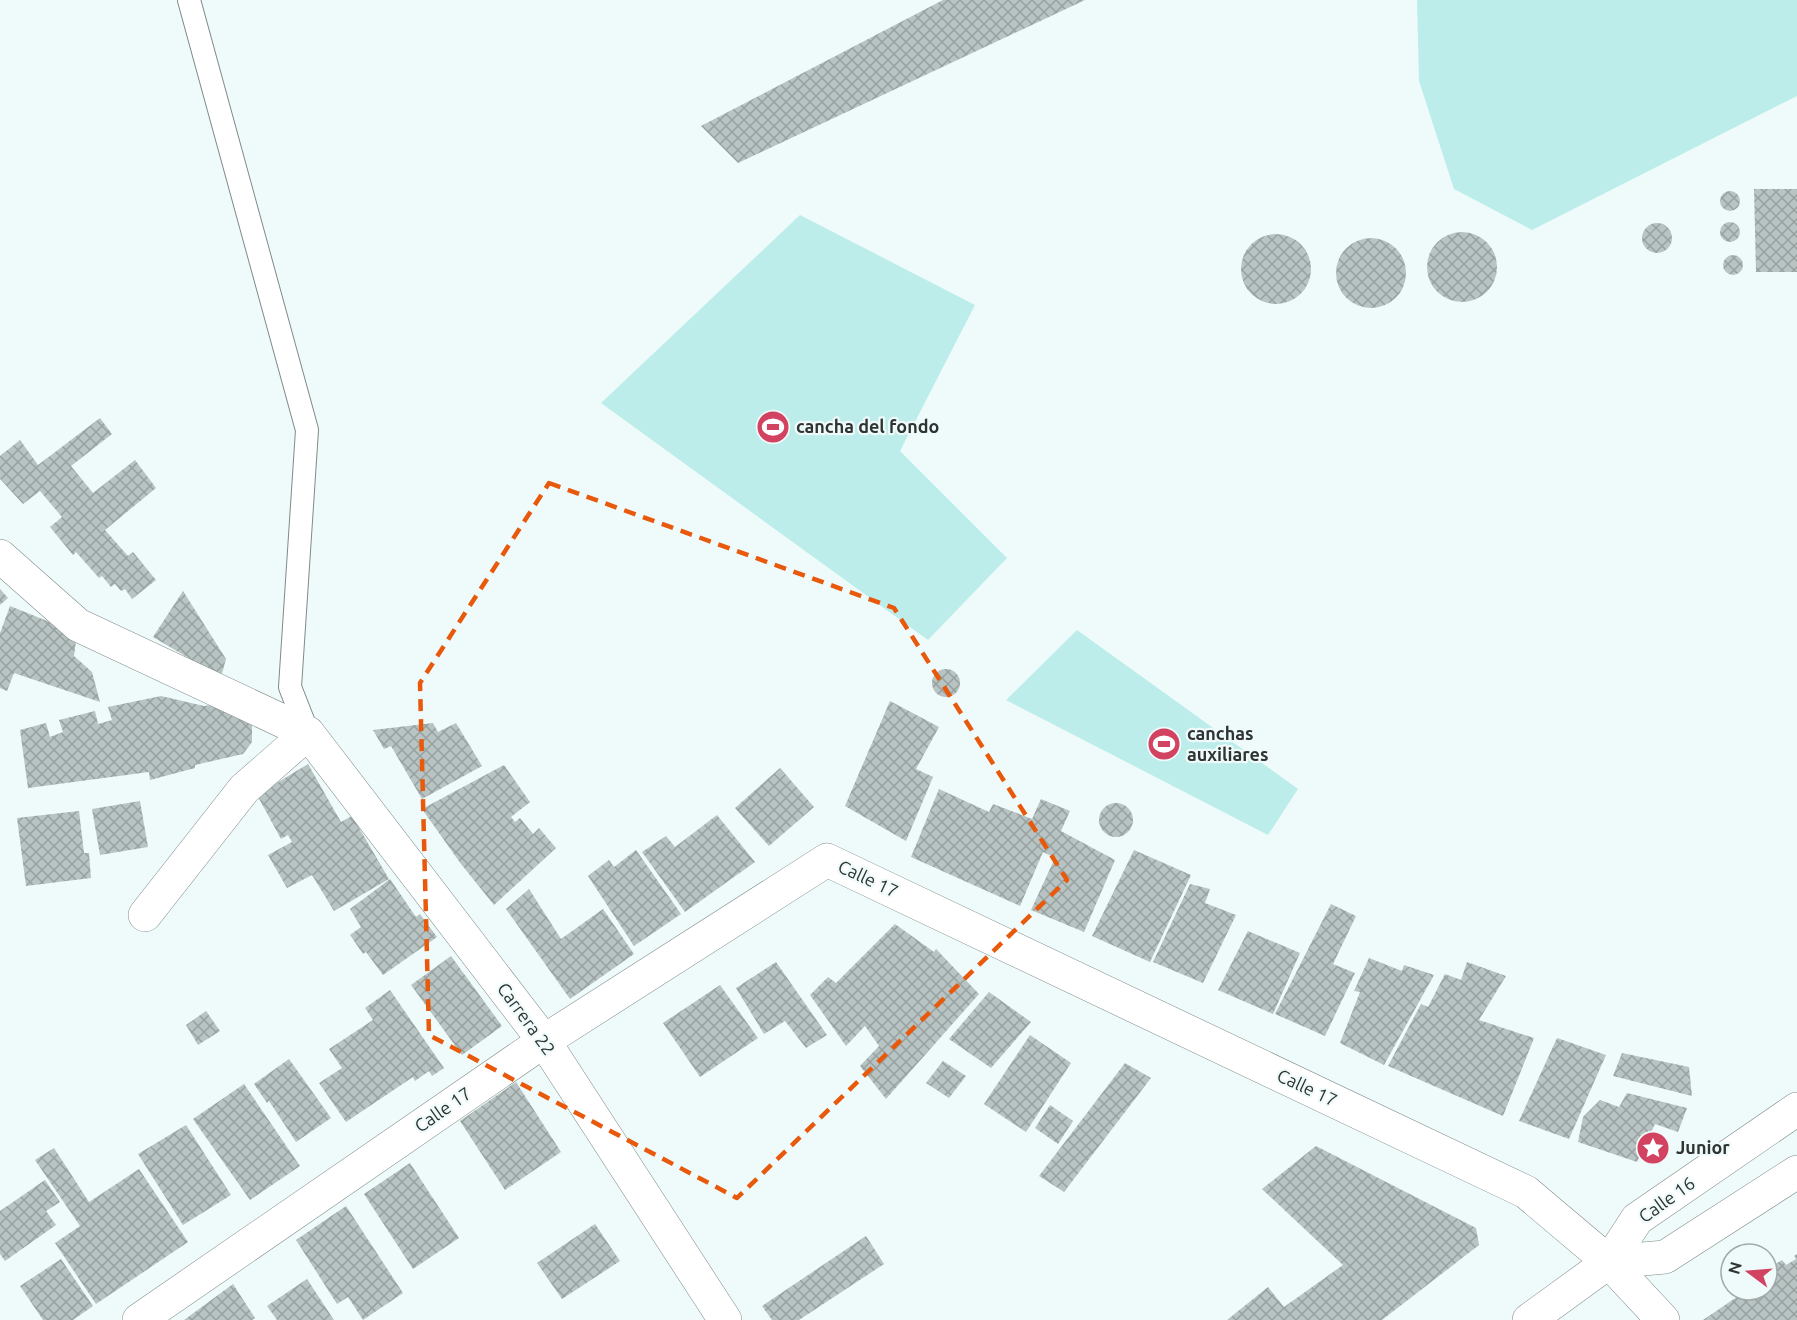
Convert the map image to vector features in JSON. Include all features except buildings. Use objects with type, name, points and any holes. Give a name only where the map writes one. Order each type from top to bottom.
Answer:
[{"type":"main road","points":[[0,556],[78,625],[308,733],[244,789],[145,915]]},
{"type":"main road","name":"Carrera 22","points":[[308,733],[544,1041],[725,1320]]},
{"type":"main road","name":"Calle 17","points":[[139,1320],[544,1041],[827,860],[1526,1192],[1609,1262]]},
{"type":"main road","name":"Calle 16","points":[[1529,1320],[1609,1262],[1637,1220],[1797,1109]]},
{"type":"main road","points":[[1609,1262],[1665,1257],[1797,1172]]},
{"type":"main road","points":[[1609,1262],[1663,1320]]},
{"type":"lane","points":[[189,0],[307,430],[290,687],[308,733]]},
{"type":"highlighted area","points":[[549,483],[894,608],[1067,880],[737,1198],[429,1035],[420,683]]},
{"type":"shaded area","points":[[1417,0],[1797,0],[1797,96],[1532,230],[1454,189],[1419,81]]},
{"type":"shaded area","name":"cancha del fondo","points":[[800,215],[975,305],[900,451],[1007,558],[928,640],[601,403]]},
{"type":"shaded area","name":"canchas auxiliares","points":[[1077,630],[1298,789],[1268,835],[1006,700]]},
{"type":"place","name":"cancha del fondo","points":[[773,427]]},
{"type":"place","name":"canchas auxiliares","points":[[1164,744]]},
{"type":"place","name":"Junior","points":[[1653,1148]]}]
